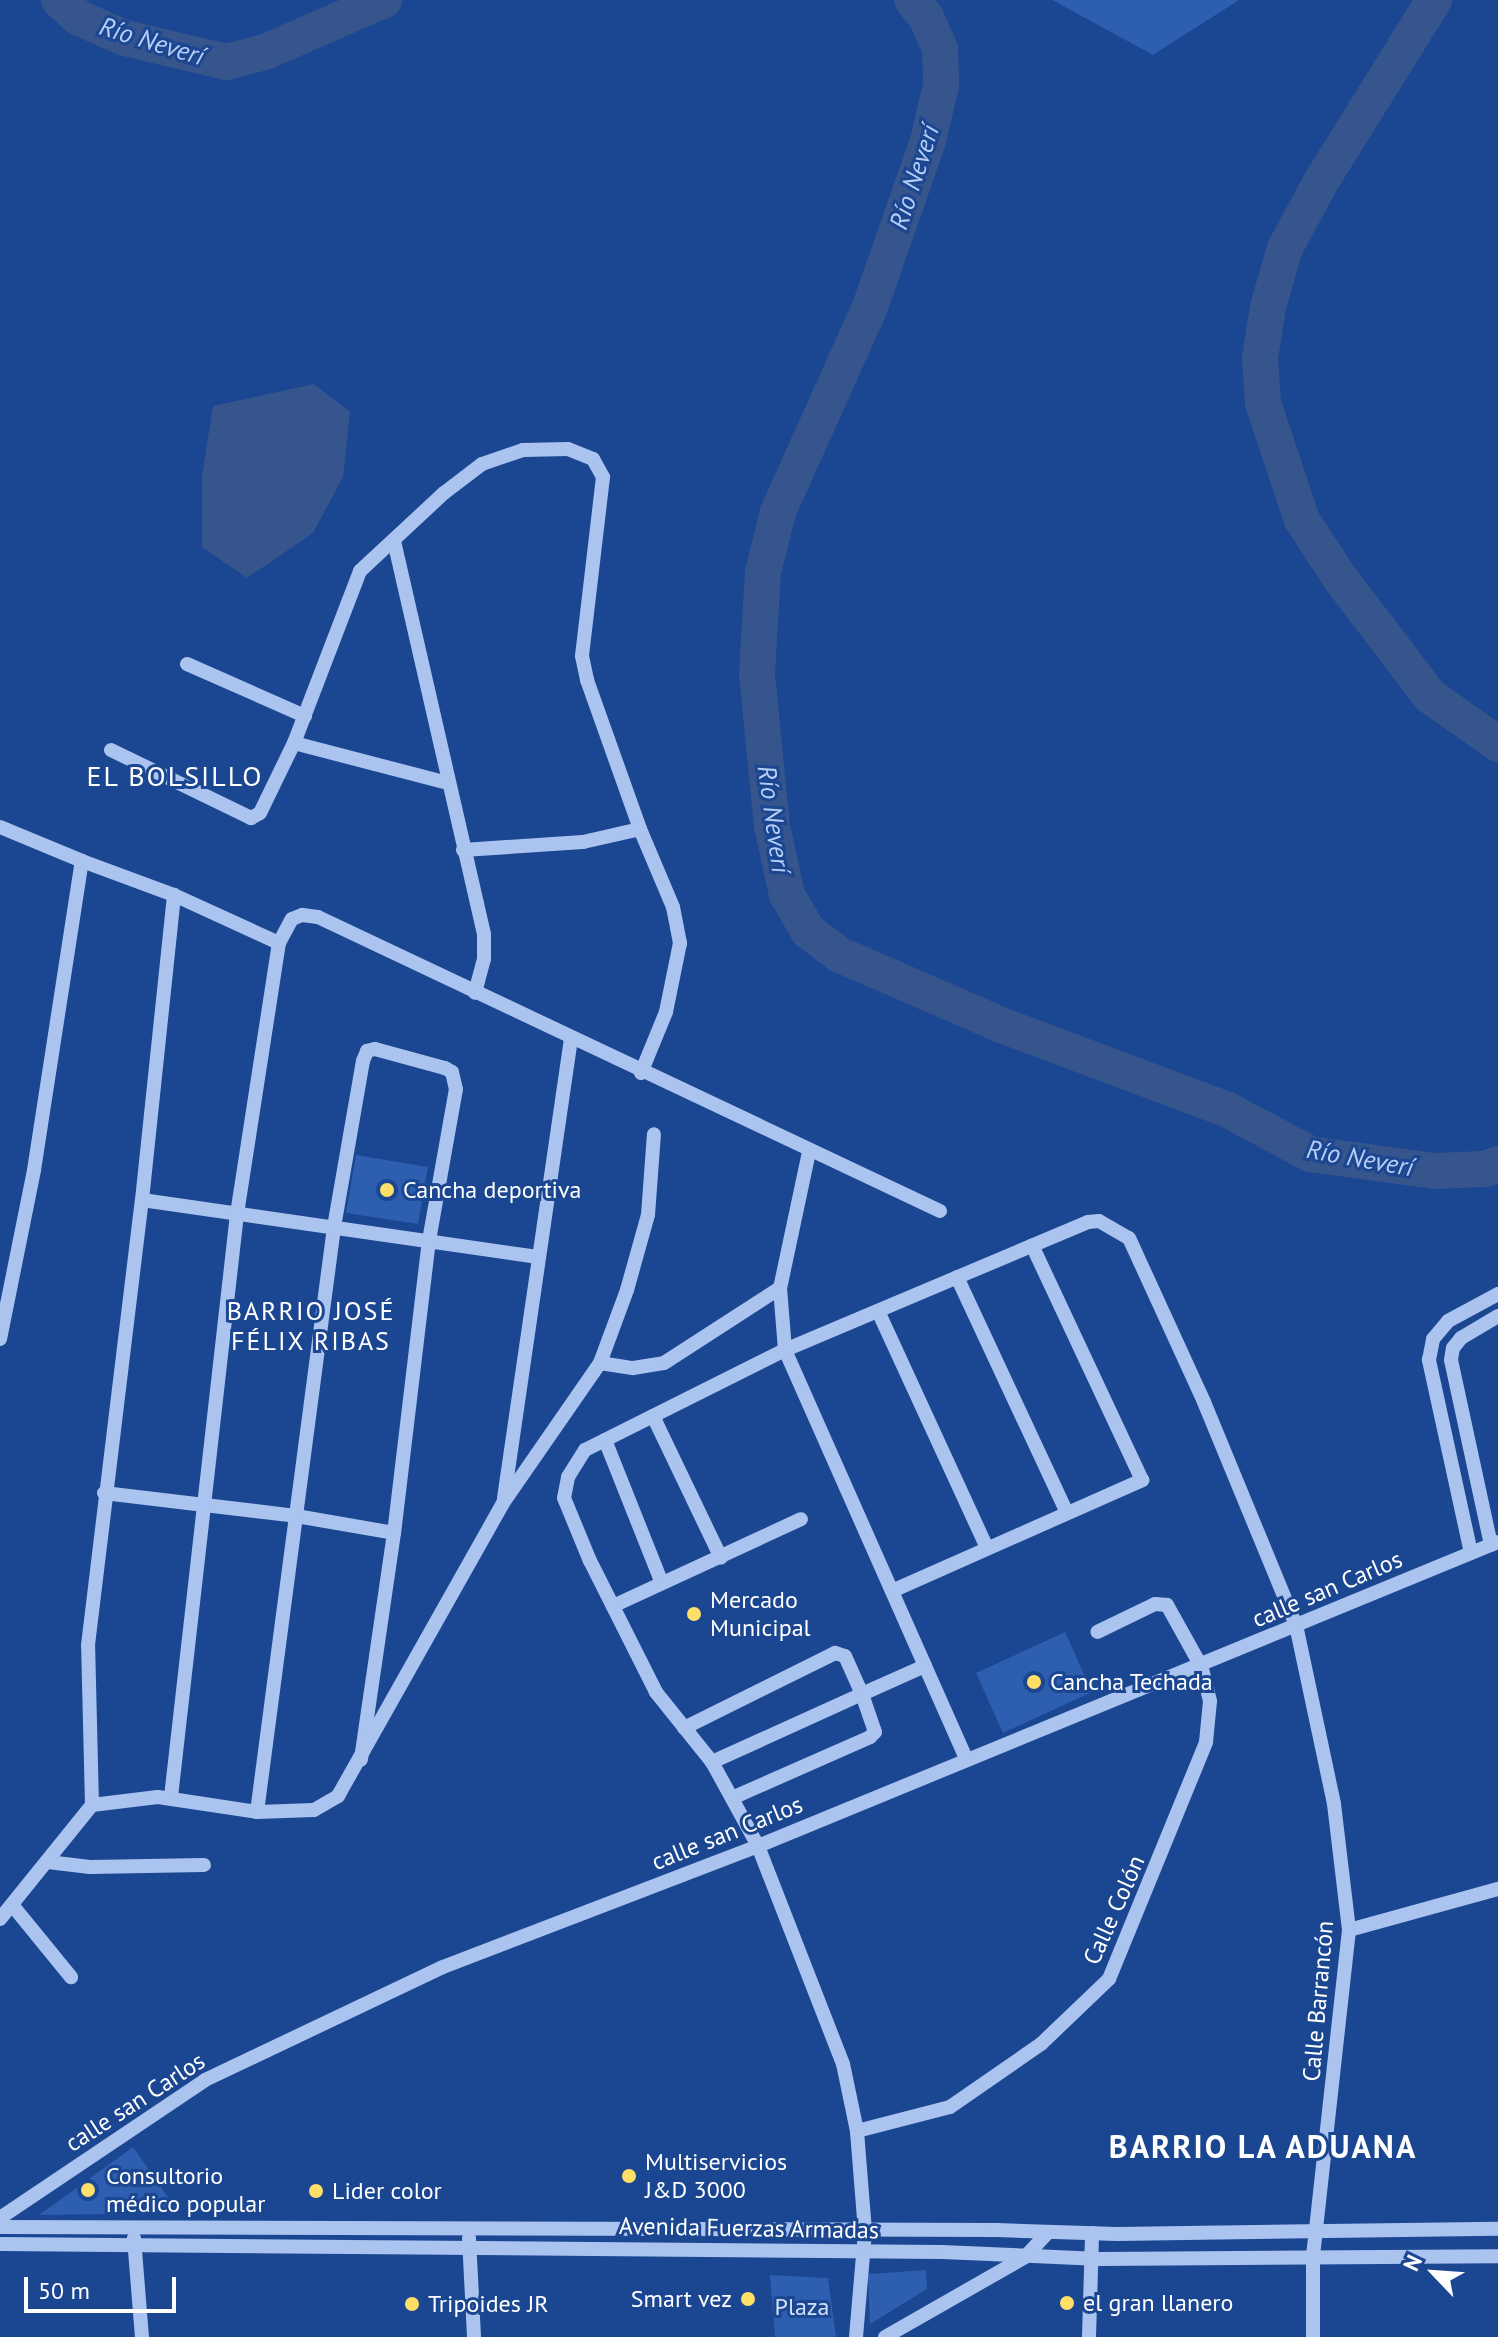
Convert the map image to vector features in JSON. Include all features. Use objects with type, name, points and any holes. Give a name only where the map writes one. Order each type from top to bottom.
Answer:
[{"type":"street","points":[[111,750],[251,818],[260,813],[294,743],[360,571],[444,493],[482,464],[523,450],[568,449],[593,459],[603,477],[582,656],[587,680],[640,829],[673,907],[680,943],[666,1012],[641,1073]]},
{"type":"street","points":[[394,541],[484,934],[484,959],[475,993]]},
{"type":"street","points":[[187,664],[305,716]]},
{"type":"street","points":[[294,743],[448,783]]},
{"type":"street","points":[[0,827],[174,895],[279,943]]},
{"type":"street","points":[[463,850],[583,842],[640,829]]},
{"type":"street","points":[[0,1339],[34,1170],[82,861]]},
{"type":"street","points":[[0,1919],[92,1805],[88,1645],[104,1493],[142,1200],[174,895]]},
{"type":"street","points":[[171,1797],[237,1214],[279,943],[292,919],[302,915],[318,917],[641,1073],[940,1211]]},
{"type":"street","points":[[503,1503],[571,1039]]},
{"type":"street","points":[[257,1812],[334,1227],[363,1061],[367,1051],[375,1049],[445,1068],[452,1072],[456,1089],[429,1240],[394,1533],[361,1760]]},
{"type":"street","points":[[92,1805],[171,1797],[257,1812],[314,1810],[338,1796],[503,1503],[600,1363],[627,1290],[648,1215],[654,1134]]},
{"type":"street","points":[[809,1152],[780,1288],[785,1350],[966,1759]]},
{"type":"street","points":[[142,1200],[538,1257]]},
{"type":"street","name":"Calle Barrancón","points":[[856,2337],[860,2251],[865,2231],[857,2131],[843,2064],[758,1846],[712,1762],[656,1692],[564,1498],[568,1477],[585,1450],[785,1350],[1088,1222],[1114,1226],[1129,1238],[1204,1402],[1296,1625],[1334,1804],[1349,1930],[1313,2258],[1313,2337]]},
{"type":"street","points":[[892,1591],[1142,1480],[1032,1245]]},
{"type":"street","points":[[957,1277],[1067,1513]]},
{"type":"street","points":[[600,1363],[633,1368],[654,1367],[711,1335],[780,1288]]},
{"type":"street","points":[[1471,1553],[1429,1360],[1433,1339],[1448,1321],[1498,1294]]},
{"type":"street","points":[[878,1311],[987,1548]]},
{"type":"street","points":[[1494,1544],[1451,1360],[1453,1348],[1461,1338],[1498,1316]]},
{"type":"street","points":[[653,1416],[721,1558]]},
{"type":"street","points":[[605,1440],[662,1583]]},
{"type":"street","points":[[104,1493],[203,1503],[394,1533]]},
{"type":"street","points":[[613,1606],[801,1519]]},
{"type":"street","name":"calle san Carlos","points":[[0,2218],[205,2080],[443,1967],[758,1846],[1494,1544]]},
{"type":"street","name":"Calle Colón","points":[[857,2131],[950,2107],[1041,2044],[1109,1979],[1141,1910],[1206,1742],[1210,1701],[1201,1666],[1167,1605],[1155,1604],[1097,1632]]},
{"type":"street","points":[[684,1728],[835,1653],[845,1656],[862,1694],[873,1734],[732,1798]]},
{"type":"street","points":[[712,1762],[925,1666]]},
{"type":"street","points":[[48,1862],[90,1867],[204,1865]]},
{"type":"street","points":[[1349,1930],[1498,1889]]},
{"type":"street","points":[[13,1906],[71,1977]]},
{"type":"street","name":"Avenida Fuerzas Armadas","points":[[0,2227],[1092,2233],[1498,2229]]},
{"type":"street","points":[[135,2228],[142,2337]]},
{"type":"street","points":[[470,2230],[468,2248],[474,2337]]},
{"type":"street","points":[[885,2337],[1025,2257],[1048,2232]]},
{"type":"street","points":[[1089,2337],[1092,2233]]},
{"type":"street","name":"Avenida Fuerzas Armadas","points":[[0,2244],[860,2251],[1089,2258],[1498,2256]]},
{"type":"green space","points":[[1052,0],[1239,0],[1153,55]]},
{"type":"green space","name":"Cancha deportiva","points":[[356,1155],[428,1167],[418,1224],[346,1213]]},
{"type":"green space","name":"Cancha Techada","points":[[1065,1632],[1092,1692],[1003,1733],[976,1673]]},
{"type":"green space","points":[[133,2147],[179,2213],[39,2215]]},
{"type":"green space","points":[[926,2270],[927,2289],[870,2324],[868,2274]]},
{"type":"green space","name":"Plaza","points":[[770,2275],[828,2278],[836,2337],[775,2337]]},
{"type":"shaded area","points":[[314,384],[350,412],[343,477],[313,533],[247,578],[202,547],[202,476],[213,406]]},
{"type":"waterway","name":"Río Neverí","points":[[59,0],[79,18],[125,38],[226,62],[265,52],[384,0]]},
{"type":"waterway","name":"Río Neverí","points":[[912,0],[926,17],[940,49],[941,85],[928,141],[870,307],[778,512],[763,572],[757,674],[772,826],[787,895],[808,931],[838,954],[1001,1025],[1228,1110],[1310,1154],[1434,1171],[1485,1169],[1498,1164]]},
{"type":"waterway","name":"Río Neverí","points":[[1434,0],[1323,178],[1285,248],[1268,307],[1260,358],[1263,403],[1302,520],[1340,578],[1430,696],[1498,744]]},
{"type":"place","name":"Cancha deportiva","points":[[387,1190]]},
{"type":"place","name":"Mercado Municipal","points":[[694,1614]]},
{"type":"place","name":"Cancha Techada","points":[[1034,1682]]},
{"type":"place","name":"Multiservicios J&D 3000","points":[[629,2176]]},
{"type":"place","name":"Consultorio médico popular","points":[[88,2190]]},
{"type":"place","name":"Lider color","points":[[316,2191]]},
{"type":"place","name":"Smart vez","points":[[748,2299]]},
{"type":"place","name":"el gran llanero","points":[[1067,2303]]},
{"type":"place","name":"Tripoides JR","points":[[412,2304]]},
{"type":"district","name":"EL BOLSILLO","points":[[175,776]]},
{"type":"district","name":"BARRIO JOSÉ FÉLIX RIBAS","points":[[311,1326]]},
{"type":"district","name":"BARRIO LA ADUANA","points":[[1263,2146]]}]
